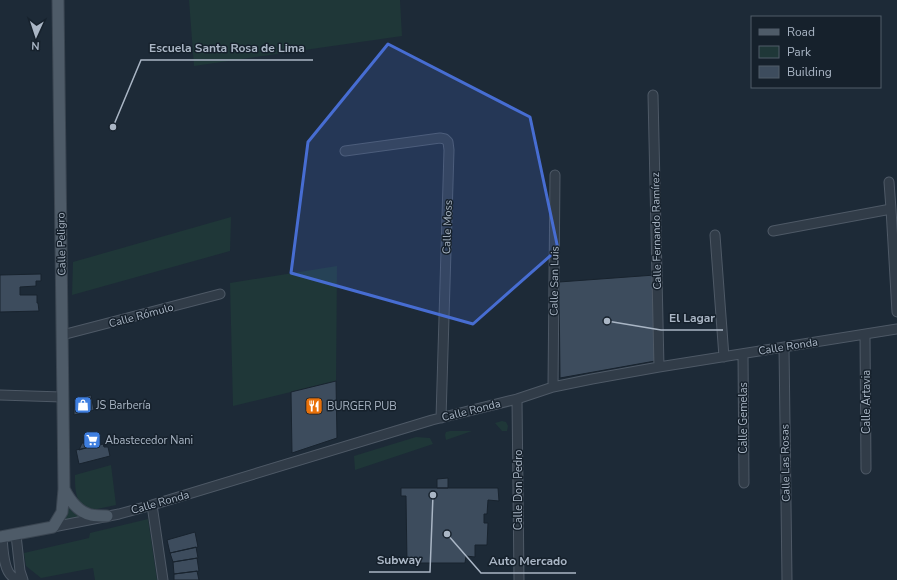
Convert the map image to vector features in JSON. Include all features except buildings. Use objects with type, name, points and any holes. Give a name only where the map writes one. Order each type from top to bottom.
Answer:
[{"type":"main road","name":"Calle Peligro","points":[[53,527],[62,512],[64,489],[58,0]]},
{"type":"main road","points":[[64,489],[68,498],[77,508],[90,515],[107,516]]},
{"type":"main road","points":[[1,537],[53,527]]},
{"type":"street","name":"Calle Fernando Ramírez","points":[[653,95],[659,367]]},
{"type":"street","name":"Calle Moss","points":[[345,151],[440,138],[445,139],[448,142],[449,158],[441,418]]},
{"type":"street","name":"Calle San Luis","points":[[553,387],[555,174]]},
{"type":"street","points":[[889,182],[897,312]]},
{"type":"street","points":[[773,231],[891,209]]},
{"type":"street","points":[[716,234],[724,357]]},
{"type":"street","name":"Calle Rómulo","points":[[62,335],[220,294]]},
{"type":"street","name":"Calle Ronda","points":[[53,527],[152,505],[441,418],[517,399],[553,387],[659,367],[897,329]]},
{"type":"street","name":"Calle Artavia","points":[[865,335],[866,469]]},
{"type":"street","name":"Calle Las Rosas","points":[[784,347],[786,580]]},
{"type":"street","name":"Calle Gemelas","points":[[743,354],[744,483]]},
{"type":"street","points":[[0,395],[62,397]]},
{"type":"street","name":"Calle Don Pedro","points":[[517,399],[519,580]]},
{"type":"street","points":[[152,505],[163,580]]},
{"type":"street","points":[[16,535],[20,571],[23,580]]},
{"type":"street","points":[[1,537],[8,572],[13,577],[23,580]]},
{"type":"highlighted area","points":[[388,44],[530,117],[558,249],[473,324],[291,273],[308,142]]},
{"type":"green space","points":[[189,0],[400,0],[402,36],[194,66]]},
{"type":"green space","points":[[231,217],[230,251],[72,295],[73,262]]},
{"type":"green space","points":[[337,266],[336,381],[233,406],[230,283]]},
{"type":"green space","points":[[502,421],[506,422],[508,426],[507,431],[502,431],[495,423]]},
{"type":"green space","points":[[472,431],[446,440],[446,432]]},
{"type":"green space","points":[[416,437],[430,438],[433,444],[355,470],[354,456]]},
{"type":"green space","points":[[111,465],[116,505],[97,509],[84,506],[80,503],[76,493],[75,475]]},
{"type":"green space","points":[[69,508],[74,513],[86,519],[64,524],[65,510]]},
{"type":"green space","points":[[148,519],[157,580],[95,580],[93,568],[41,578],[26,566],[24,553],[89,538],[90,533]]},
{"type":"place","name":"Escuela Santa Rosa de Lima","points":[[113,127]]},
{"type":"place","name":"El Lagar","points":[[607,321]]},
{"type":"place","name":"JS Barbería","points":[[83,405]]},
{"type":"place","name":"BURGER PUB","points":[[314,406]]},
{"type":"place","name":"Abastecedor Nani","points":[[92,440]]},
{"type":"place","name":"Subway","points":[[433,495]]},
{"type":"place","name":"Auto Mercado","points":[[447,534]]}]
